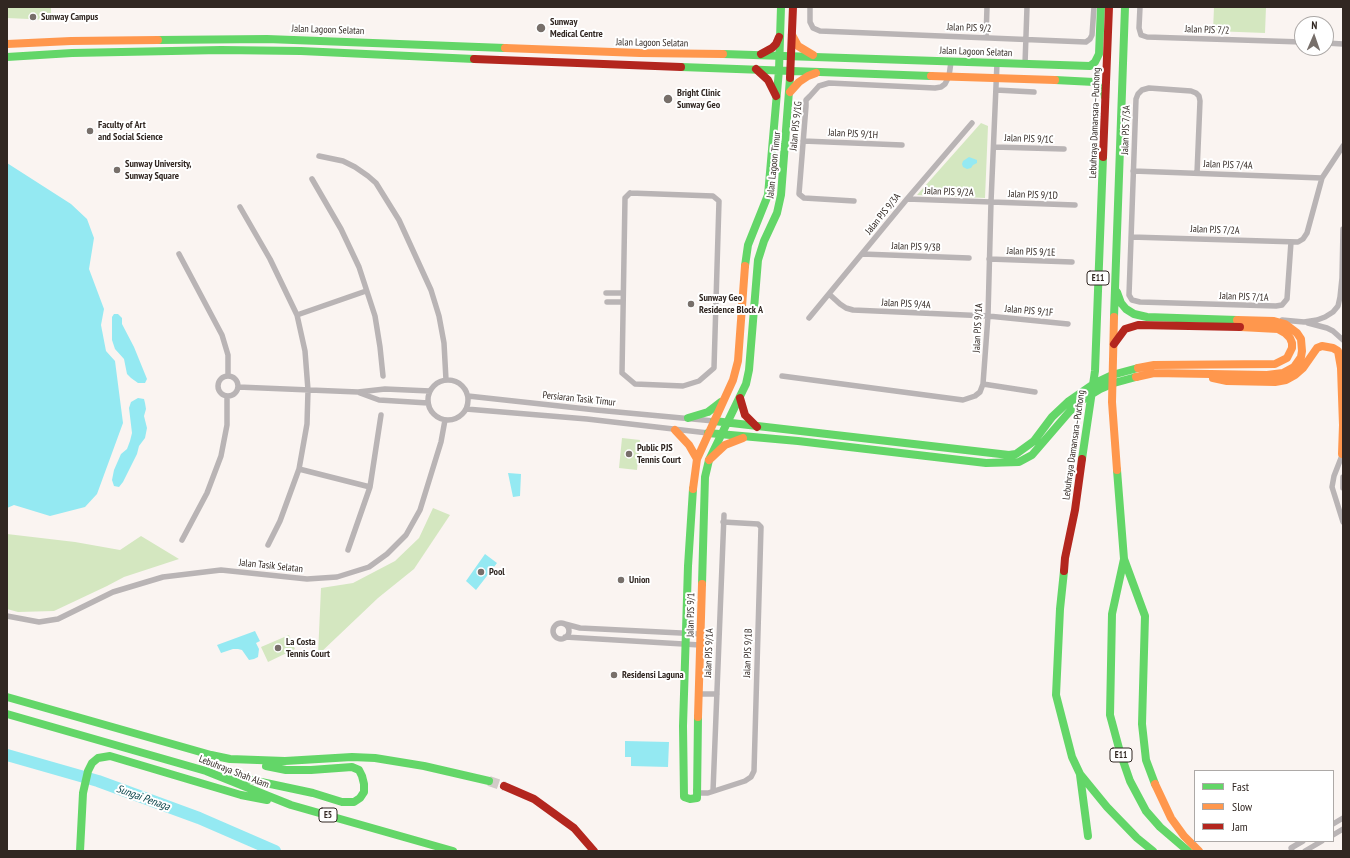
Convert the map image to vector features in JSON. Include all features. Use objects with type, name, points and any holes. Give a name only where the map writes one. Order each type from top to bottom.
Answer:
[{"type":"main road","name":"Jalan Lagoon Timur","points":[[708,433],[733,380],[738,361],[746,254],[751,236],[762,213],[768,195],[779,70],[781,7]]},
{"type":"main road","name":"Jalan Lagoon Timur","points":[[721,435],[746,384],[749,370],[758,260],[764,241],[777,213],[780,199],[785,161],[792,71],[791,56],[793,7]]},
{"type":"main road","name":"Jalan Lagoon Selatan","points":[[7,44],[71,41],[267,38],[640,54],[756,55],[1090,66],[1095,62],[1099,54],[1101,7]]},
{"type":"main road","name":"Lebuhraya Damansara–Puchong","points":[[1109,7],[1095,371],[1075,510],[1065,558],[1060,609],[1056,695],[1072,757],[1080,774],[1107,807],[1137,838],[1153,851]]},
{"type":"main road","name":"E11","points":[[1125,7],[1114,286],[1112,402],[1124,559],[1145,616],[1142,710],[1146,760],[1153,781],[1171,818],[1184,836],[1199,851]]},
{"type":"main road","points":[[792,34],[796,43],[802,50],[817,57]]},
{"type":"main road","points":[[756,55],[766,52],[772,48],[776,44],[780,35]]},
{"type":"main road","points":[[71,41],[72,52]]},
{"type":"main road","points":[[7,57],[72,52],[241,50],[635,66],[997,77],[1090,81],[1094,82],[1099,87],[1106,100]]},
{"type":"main road","points":[[756,69],[768,80],[777,96]]},
{"type":"main road","points":[[790,92],[799,82],[808,76],[821,71]]},
{"type":"main road","points":[[714,421],[1009,455],[1016,454],[1034,441],[1052,417],[1069,401],[1091,386],[1112,375],[1195,372],[1267,375],[1283,373],[1289,370],[1294,367],[1301,357],[1302,339],[1298,333],[1285,324],[1274,321],[1147,317],[1134,314],[1126,309],[1121,303],[1114,286]]},
{"type":"main road","points":[[708,433],[746,438],[798,441],[1002,464],[1019,462],[1032,455],[1056,426],[1082,400],[1128,374],[1163,364],[1275,364],[1287,358],[1290,353],[1292,343],[1285,332],[1270,328],[1138,324],[1125,329],[1114,344]]},
{"type":"main road","points":[[1195,372],[1210,378],[1227,381],[1275,382],[1286,380],[1295,375],[1303,368],[1317,348],[1322,346],[1333,348],[1338,351],[1341,368],[1343,425],[1342,453]]},
{"type":"main road","points":[[688,418],[708,412],[725,398]]},
{"type":"main road","points":[[740,398],[745,415],[757,427]]},
{"type":"main road","points":[[675,430],[689,444],[697,459]]},
{"type":"main road","name":"Jalan PJS 9/1","points":[[708,433],[697,459],[690,520],[683,726],[684,797],[690,799],[697,794],[698,694],[705,477],[709,460],[721,435]]},
{"type":"main road","points":[[709,460],[725,446],[734,441],[746,438]]},
{"type":"main road","name":"E11","points":[[1124,559],[1112,614],[1110,715],[1130,781],[1146,811],[1160,827],[1188,851]]},
{"type":"main road","name":"Lebuhraya Shah Alam","points":[[7,697],[211,755],[230,759],[285,761],[360,758],[401,761],[489,781]]},
{"type":"main road","name":"Lebuhraya Shah Alam","points":[[7,714],[206,771],[291,805],[453,851]]},
{"type":"main road","points":[[80,851],[83,793],[88,771],[92,763],[98,758],[110,756],[241,795],[291,805]]},
{"type":"main road","points":[[206,771],[342,802],[354,802],[364,792],[362,776],[359,770],[352,767],[286,770],[230,759]]},
{"type":"main road","points":[[1080,774],[1088,836]]},
{"type":"main road","points":[[504,786],[534,799],[574,828],[594,851]]},
{"type":"street","name":"Jalan PJS 9/2","points":[[810,7],[810,22],[813,28],[820,31],[1086,42],[1092,35],[1094,7]]},
{"type":"street","points":[[986,38],[987,7]]},
{"type":"street","points":[[1025,64],[1027,7]]},
{"type":"street","name":"Jalan PJS 7/2","points":[[1140,7],[1139,28],[1141,35],[1147,37],[1294,42]]},
{"type":"street","points":[[949,76],[951,62]]},
{"type":"street","name":"Jalan PJS 9/1A","points":[[983,384],[988,316],[997,63]]},
{"type":"street","name":"Jalan PJS 9/1G","points":[[854,201],[804,198],[799,194],[798,190],[806,100],[819,86],[823,84],[829,83],[935,88],[946,84],[949,76]]},
{"type":"street","name":"Jalan PJS 7/3A","points":[[1140,302],[1132,300],[1129,295],[1136,99],[1142,90],[1149,88],[1191,91],[1199,96],[1197,173]]},
{"type":"street","points":[[996,90],[1034,92]]},
{"type":"street","name":"Jalan PJS 9/3A","points":[[809,318],[972,123]]},
{"type":"street","name":"Jalan PJS 9/1H","points":[[803,141],[902,145]]},
{"type":"street","points":[[1322,178],[1343,146]]},
{"type":"street","name":"Jalan PJS 9/1C","points":[[994,147],[1064,150]]},
{"type":"street","points":[[319,156],[343,161],[368,176],[376,183],[399,220],[431,290],[439,316],[444,343],[446,380]]},
{"type":"street","name":"Jalan PJS 7/4A","points":[[1133,171],[1322,178]]},
{"type":"street","name":"Jalan PJS 7/2A","points":[[1131,237],[1298,242],[1304,239],[1307,234],[1322,178]]},
{"type":"street","points":[[312,179],[341,229],[359,267],[375,316],[383,376]]},
{"type":"street","points":[[630,193],[713,196],[719,200],[714,368],[699,382],[683,386],[635,384],[622,372],[623,293],[625,198],[630,193]]},
{"type":"street","name":"Jalan PJS 9/2A","points":[[907,199],[991,202]]},
{"type":"street","name":"Jalan PJS 9/1D","points":[[991,202],[1075,205]]},
{"type":"street","points":[[240,207],[270,259],[297,315],[305,351],[308,390],[306,424],[299,469],[280,521],[268,545]]},
{"type":"street","points":[[1304,322],[1326,317],[1338,306],[1342,278],[1343,229]]},
{"type":"street","name":"Jalan PJS 7/1A","points":[[1140,302],[1276,306],[1282,304],[1287,299],[1291,242]]},
{"type":"street","points":[[179,254],[222,335],[228,355],[228,376]]},
{"type":"street","name":"Jalan PJS 9/3B","points":[[862,254],[969,258]]},
{"type":"street","name":"Jalan PJS 9/1E","points":[[989,259],[1072,262]]},
{"type":"street","points":[[1342,278],[1343,285]]},
{"type":"street","points":[[297,315],[366,291]]},
{"type":"street","points":[[606,293],[623,293]]},
{"type":"street","name":"Jalan PJS 9/4A","points":[[829,294],[846,308],[853,310],[988,316]]},
{"type":"street","points":[[607,302],[623,302]]},
{"type":"street","name":"Jalan PJS 9/1F","points":[[988,316],[1068,324]]},
{"type":"street","points":[[1274,321],[1283,320],[1318,325],[1327,328],[1343,340]]},
{"type":"street","points":[[228,376],[236,381],[238,387],[234,394],[227,396],[221,393],[218,386],[220,380],[228,376]]},
{"type":"street","points":[[782,376],[963,400],[976,396],[980,392],[983,384],[1035,392]]},
{"type":"street","points":[[452,380],[463,386],[468,396],[466,409],[460,417],[450,420],[439,418],[430,409],[428,403],[428,394],[430,390],[437,383],[452,380]]},
{"type":"street","points":[[238,387],[358,392],[385,388],[430,390]]},
{"type":"street","points":[[358,392],[379,400],[428,403]]},
{"type":"street","points":[[182,540],[207,493],[221,456],[227,425],[227,396]]},
{"type":"street","name":"Persiaran Tasik Timur","points":[[468,396],[714,421]]},
{"type":"street","name":"Persiaran Tasik Timur","points":[[466,409],[586,419],[708,433]]},
{"type":"street","points":[[348,550],[370,487],[380,415]]},
{"type":"street","name":"Jalan Tasik Selatan","points":[[7,616],[39,622],[58,619],[113,592],[163,577],[221,570],[307,579],[337,577],[369,567],[387,554],[406,535],[420,510],[441,442],[445,420]]},
{"type":"street","points":[[1342,453],[1332,487],[1343,522]]},
{"type":"street","points":[[299,469],[370,487]]},
{"type":"street","points":[[1343,477],[1343,488]]},
{"type":"street","name":"Jalan PJS 9/1A","points":[[713,791],[724,515]]},
{"type":"street","name":"Jalan PJS 9/1B","points":[[713,791],[749,780],[753,775],[754,762],[761,527],[758,524],[723,522]]},
{"type":"street","points":[[700,634],[580,628],[561,623],[557,624],[553,630],[556,636],[560,638],[565,637],[700,645]]},
{"type":"street","points":[[565,624],[568,630],[565,637]]},
{"type":"street","points":[[698,694],[717,694]]},
{"type":"street","points":[[697,794],[713,791]]},
{"type":"street","points":[[1334,823],[1343,818]]},
{"type":"street","points":[[1334,834],[1343,829]]},
{"type":"street","points":[[1292,851],[1291,848],[1301,842]]},
{"type":"street","points":[[1305,851],[1320,842]]},
{"type":"green space","points":[[7,7],[51,7],[51,20],[7,18]]},
{"type":"green space","points":[[1214,7],[1266,7],[1265,33],[1213,31]]},
{"type":"green space","points":[[981,123],[988,126],[985,198],[917,195]]},
{"type":"green space","name":"Public PJS Tennis Court","points":[[622,438],[640,440],[637,470],[619,468]]},
{"type":"green space","points":[[433,508],[450,515],[414,569],[378,598],[318,655],[321,588],[353,583],[395,561],[419,538]]},
{"type":"green space","points":[[7,534],[75,542],[120,550],[141,536],[179,559],[124,577],[54,611],[18,612],[7,609]]},
{"type":"green space","name":"La Costa Tennis Court","points":[[289,635],[295,649],[268,662],[261,647]]},
{"type":"water","points":[[969,157],[977,160],[977,163],[971,168],[967,169],[963,167],[962,164],[963,161]]},
{"type":"water","points":[[7,163],[71,204],[87,219],[94,238],[89,269],[104,309],[101,325],[106,351],[115,361],[123,423],[97,494],[85,507],[50,516],[14,505],[7,508]]},
{"type":"water","points":[[114,314],[118,314],[122,318],[122,324],[134,347],[147,379],[145,383],[138,383],[127,374],[124,359],[115,349],[112,340],[112,317]]},
{"type":"water","points":[[138,398],[144,399],[145,403],[146,409],[144,416],[147,428],[145,438],[139,446],[137,454],[123,482],[119,487],[114,486],[112,480],[114,470],[121,454],[127,449],[132,433],[129,408],[131,402]]},
{"type":"water","points":[[508,473],[521,474],[520,496],[513,497]]},
{"type":"water","name":"Pool","points":[[485,554],[497,563],[476,590],[466,581]]},
{"type":"water","points":[[255,631],[260,641],[256,643],[259,649],[258,657],[254,659],[249,660],[242,650],[238,649],[221,653],[217,645]]},
{"type":"water","points":[[625,741],[669,742],[668,767],[631,766],[631,757],[625,757]]},
{"type":"waterway","name":"Sungai Penaga","points":[[7,755],[98,781],[199,818],[275,851]]},
{"type":"tunnel","points":[[489,781],[504,786]]},
{"type":"traffic: fast","points":[[745,266],[748,245],[768,195],[779,70],[781,7]]},
{"type":"traffic: fast","points":[[723,54],[1090,66],[1095,62],[1099,54],[1101,7]]},
{"type":"traffic: fast","points":[[1114,317],[1125,7]]},
{"type":"traffic: fast","points":[[158,40],[267,39],[505,48]]},
{"type":"traffic: fast","points":[[7,57],[72,53],[221,50],[301,51],[474,59]]},
{"type":"traffic: fast","points":[[681,67],[931,76]]},
{"type":"traffic: fast","points":[[702,584],[705,477],[709,460],[746,384],[749,370],[758,260],[764,241],[777,213],[781,195],[790,78]]},
{"type":"traffic: fast","points":[[1055,80],[1094,82],[1105,97]]},
{"type":"traffic: fast","points":[[1082,459],[1095,371],[1103,157]]},
{"type":"traffic: fast","points":[[1117,292],[1121,303],[1126,309],[1134,314],[1147,317],[1237,320]]},
{"type":"traffic: fast","points":[[714,421],[1009,455],[1016,454],[1034,441],[1052,417],[1069,401],[1095,383],[1112,375],[1138,368]]},
{"type":"traffic: fast","points":[[708,433],[798,441],[986,463],[1019,462],[1032,455],[1070,411],[1082,400],[1100,389],[1114,383],[1136,377]]},
{"type":"traffic: fast","points":[[688,418],[708,412],[721,402]]},
{"type":"traffic: fast","points":[[1117,470],[1124,559],[1145,616],[1142,724],[1146,760],[1155,784]]},
{"type":"traffic: fast","points":[[693,489],[688,566],[683,726],[684,797],[690,799],[697,798],[698,717]]},
{"type":"traffic: fast","points":[[1124,559],[1112,614],[1110,715],[1130,781],[1146,811],[1160,827],[1188,851]]},
{"type":"traffic: fast","points":[[1064,571],[1060,609],[1056,695],[1072,757],[1080,774],[1107,807],[1137,838],[1153,851]]},
{"type":"traffic: fast","points":[[7,697],[211,755],[230,759],[285,761],[352,757],[375,758],[424,766],[489,781]]},
{"type":"traffic: fast","points":[[7,714],[206,771],[291,805],[453,851]]},
{"type":"traffic: fast","points":[[80,851],[83,793],[88,771],[92,763],[98,758],[110,756],[241,795],[267,800]]},
{"type":"traffic: fast","points":[[233,776],[313,793],[342,802],[354,802],[360,798],[364,792],[362,776],[359,770],[352,767],[286,770],[266,766]]},
{"type":"traffic: fast","points":[[1080,775],[1088,836]]},
{"type":"traffic: slow","points":[[792,35],[798,46],[813,55]]},
{"type":"traffic: slow","points":[[7,44],[71,41],[158,40]]},
{"type":"traffic: slow","points":[[505,48],[640,53],[723,54]]},
{"type":"traffic: slow","points":[[790,92],[799,82],[816,73]]},
{"type":"traffic: slow","points":[[931,76],[1055,80]]},
{"type":"traffic: slow","points":[[693,489],[697,459],[733,380],[738,361],[745,266]]},
{"type":"traffic: slow","points":[[1114,317],[1112,402],[1117,470]]},
{"type":"traffic: slow","points":[[1136,377],[1154,373],[1267,375],[1283,373],[1294,367],[1301,357],[1301,339],[1297,333],[1285,324],[1274,321],[1237,320]]},
{"type":"traffic: slow","points":[[1138,368],[1154,365],[1275,364],[1287,358],[1292,348],[1292,343],[1290,338],[1285,333],[1278,329],[1240,327]]},
{"type":"traffic: slow","points":[[1213,378],[1227,381],[1275,382],[1286,380],[1303,368],[1317,348],[1322,346],[1333,348],[1338,351],[1341,368],[1343,425],[1342,454]]},
{"type":"traffic: slow","points":[[675,430],[689,445],[697,459]]},
{"type":"traffic: slow","points":[[709,460],[725,445],[743,438]]},
{"type":"traffic: slow","points":[[698,717],[702,584]]},
{"type":"traffic: slow","points":[[1155,784],[1171,818],[1184,836],[1199,851]]},
{"type":"traffic: jam","points":[[790,78],[793,7]]},
{"type":"traffic: jam","points":[[1103,157],[1109,7]]},
{"type":"traffic: jam","points":[[761,54],[772,48],[776,44],[779,37]]},
{"type":"traffic: jam","points":[[474,59],[681,67]]},
{"type":"traffic: jam","points":[[756,69],[768,80],[776,96]]},
{"type":"traffic: jam","points":[[1114,344],[1125,329],[1138,325],[1240,327]]},
{"type":"traffic: jam","points":[[740,398],[745,415],[757,427]]},
{"type":"traffic: jam","points":[[1064,571],[1082,459]]},
{"type":"traffic: jam","points":[[504,786],[534,799],[574,828],[594,851]]},
{"type":"place","name":"Sunway Campus","points":[[33,17]]},
{"type":"place","name":"Sunway Medical Centre","points":[[541,28]]},
{"type":"place","name":"Bright Clinic Sunway Geo","points":[[668,99]]},
{"type":"place","name":"Faculty of Art and Social Science","points":[[90,131]]},
{"type":"place","name":"Sunway University, Sunway Square","points":[[117,170]]},
{"type":"place","name":"Sunway Geo Residence Block A","points":[[691,304]]},
{"type":"place","name":"Public PJS Tennis Court","points":[[629,454]]},
{"type":"place","name":"Pool","points":[[481,572]]},
{"type":"place","name":"Union","points":[[621,580]]},
{"type":"place","name":"La Costa Tennis Court","points":[[278,648]]},
{"type":"place","name":"Residensi Laguna","points":[[614,675]]}]
